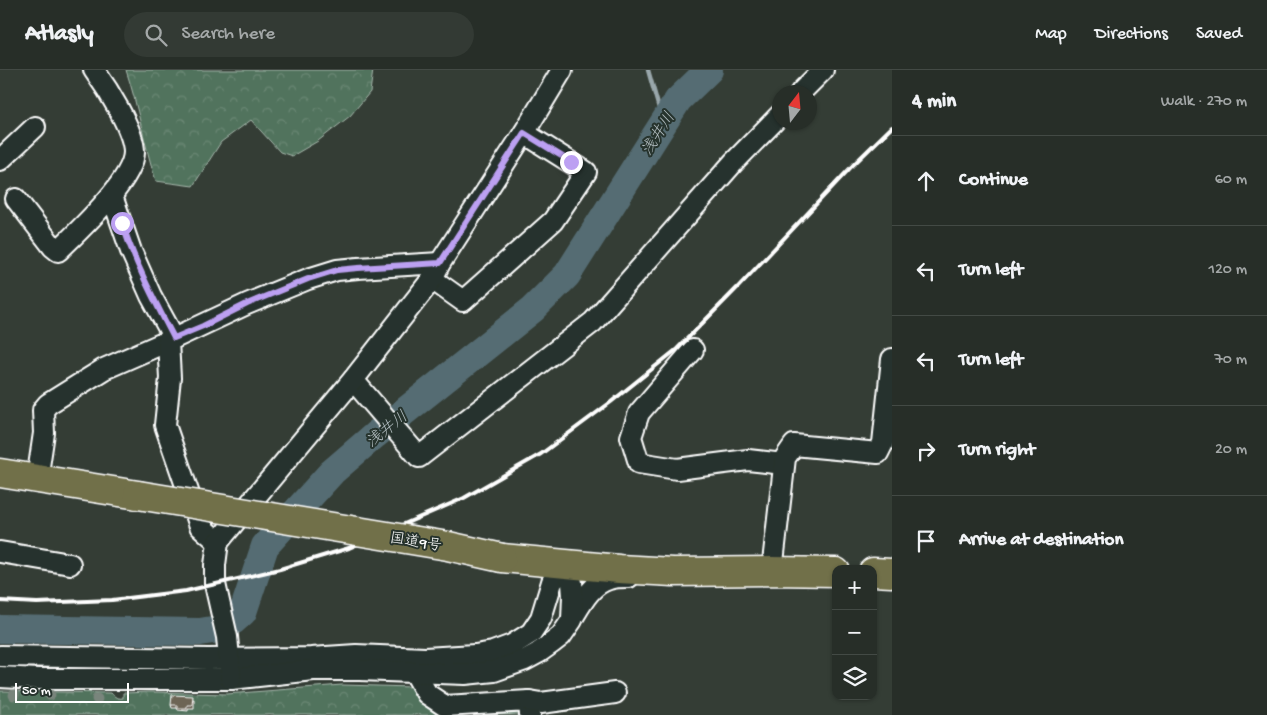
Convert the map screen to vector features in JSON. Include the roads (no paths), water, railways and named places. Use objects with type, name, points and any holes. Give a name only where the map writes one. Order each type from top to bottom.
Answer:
[{"type":"highway","name":"国道9号","points":[[0,473],[448,546],[502,558],[673,572],[832,572]]},
{"type":"highway","points":[[877,572],[892,572]]},
{"type":"street","points":[[16,199],[58,251],[112,196],[132,164],[134,152],[129,132],[113,99],[94,70]]},
{"type":"street","points":[[230,669],[227,637],[215,584],[218,542],[353,380],[436,271],[562,70]]},
{"type":"street","points":[[808,85],[823,70]]},
{"type":"street","points":[[353,380],[419,457],[593,322],[732,163],[772,123]]},
{"type":"street","points":[[0,160],[35,127]]},
{"type":"street","points":[[37,480],[44,434],[43,410],[48,404],[104,369],[203,326],[247,304],[308,279],[337,270],[358,268],[436,271],[463,301],[553,221],[586,172],[524,133]]},
{"type":"street","points":[[112,196],[131,251],[171,339],[170,378],[165,424],[200,526],[218,542]]},
{"type":"street","points":[[693,350],[639,413],[631,437],[639,463],[677,469],[748,460],[784,464]]},
{"type":"street","points":[[772,571],[785,458],[794,445],[878,453],[883,443],[892,359]]},
{"type":"street","points":[[0,552],[70,564]]},
{"type":"street","points":[[566,564],[572,583],[572,620]]},
{"type":"street","points":[[0,677],[48,679],[230,669],[311,658],[356,655],[425,658],[459,657],[493,652],[512,645],[531,633],[541,618],[552,582],[566,564]]},
{"type":"street","points":[[0,656],[230,669],[360,670],[465,674],[494,671],[525,660],[552,644],[561,636],[585,597],[598,584],[610,578],[673,572]]},
{"type":"street","points":[[416,673],[427,694],[444,706],[530,708],[540,703],[615,693]]},
{"type":"waterway","points":[[648,70],[660,112],[661,127]]},
{"type":"waterway","name":"浅井川","points":[[0,629],[200,632],[218,629],[233,621],[243,612],[265,546],[332,472],[375,435],[533,309],[567,275],[678,100],[709,70]]},
{"type":"railway","points":[[0,601],[37,603],[112,600],[186,591],[280,569],[349,548],[464,498],[541,454],[611,402],[677,349],[854,164],[892,127]]}]
